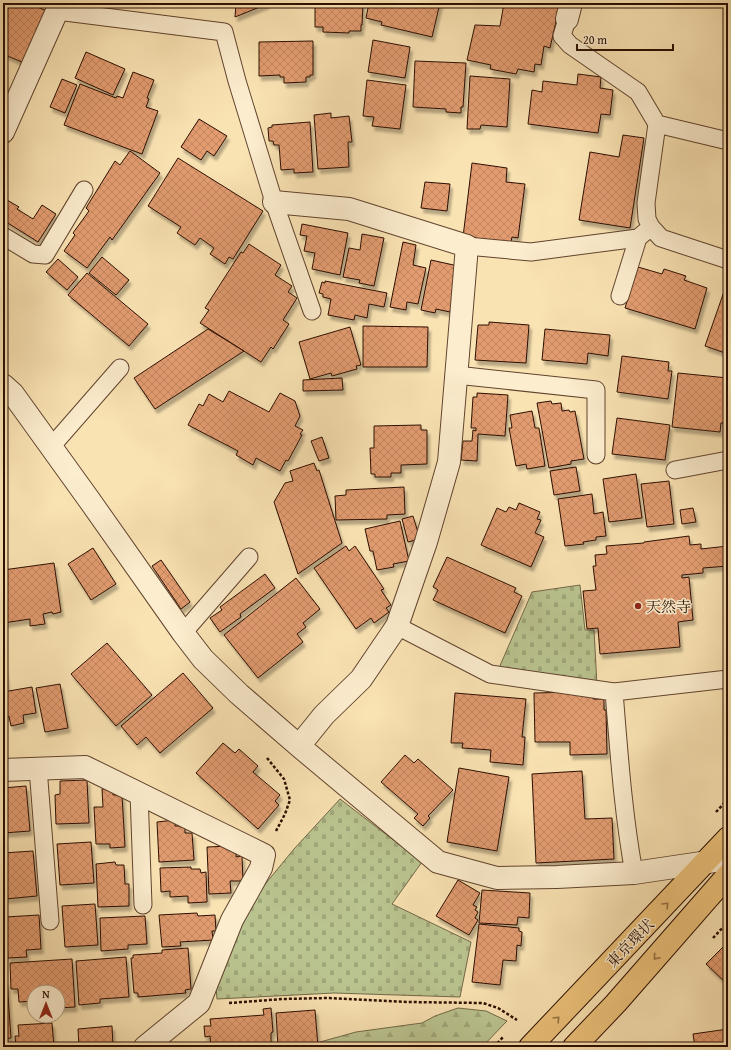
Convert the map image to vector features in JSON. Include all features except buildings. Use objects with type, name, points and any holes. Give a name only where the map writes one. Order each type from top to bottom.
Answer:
[{"type":"highway","name":"東京環状","points":[[530,1047],[707,862],[728,838]]},
{"type":"highway","name":"東京環状","points":[[574,1047],[616,1004],[728,875]]},
{"type":"street","points":[[3,132],[58,7]]},
{"type":"street","points":[[274,202],[349,209],[467,246],[449,462],[426,542],[397,626],[361,679],[324,715],[299,746]]},
{"type":"street","points":[[3,385],[13,394],[183,633],[204,659],[238,694],[438,862],[497,878],[634,873],[728,859]]},
{"type":"street","points":[[3,770],[85,767],[264,854],[261,868],[232,920],[199,1004],[144,1047]]},
{"type":"lane","points":[[58,7],[224,32],[237,81],[274,202],[312,311]]},
{"type":"lane","points":[[569,11],[562,36],[570,45],[638,92],[657,124],[646,203],[647,219],[651,227],[661,238],[728,260]]},
{"type":"lane","points":[[657,124],[728,141]]},
{"type":"lane","points":[[3,236],[33,254],[45,256],[84,190]]},
{"type":"lane","points":[[620,296],[638,238],[651,227]]},
{"type":"lane","points":[[467,246],[531,252],[638,238]]},
{"type":"lane","points":[[51,447],[120,368]]},
{"type":"lane","points":[[456,375],[596,390],[596,455]]},
{"type":"lane","points":[[675,470],[728,460]]},
{"type":"lane","points":[[183,633],[249,557]]},
{"type":"lane","points":[[397,626],[490,674],[614,692],[728,679]]},
{"type":"lane","points":[[614,692],[626,832],[634,873]]},
{"type":"lane","points":[[38,768],[50,921]]},
{"type":"lane","points":[[139,793],[143,905]]},
{"type":"path","points":[[264,854],[285,814],[290,800],[284,779],[265,755]]},
{"type":"path","points":[[199,1004],[329,998],[483,1004],[498,1008],[519,1021]]},
{"type":"green space","points":[[580,585],[585,630],[594,630],[597,685],[499,668],[532,592]]},
{"type":"green space","points":[[340,799],[422,862],[392,904],[471,942],[460,997],[334,993],[217,999],[216,987],[234,938],[262,888],[294,849]]},
{"type":"green space","points":[[458,1008],[486,1011],[507,1021],[482,1047],[321,1047],[320,1042],[356,1032],[422,1023],[435,1016]]},
{"type":"place","name":"天然寺","points":[[638,606]]}]
